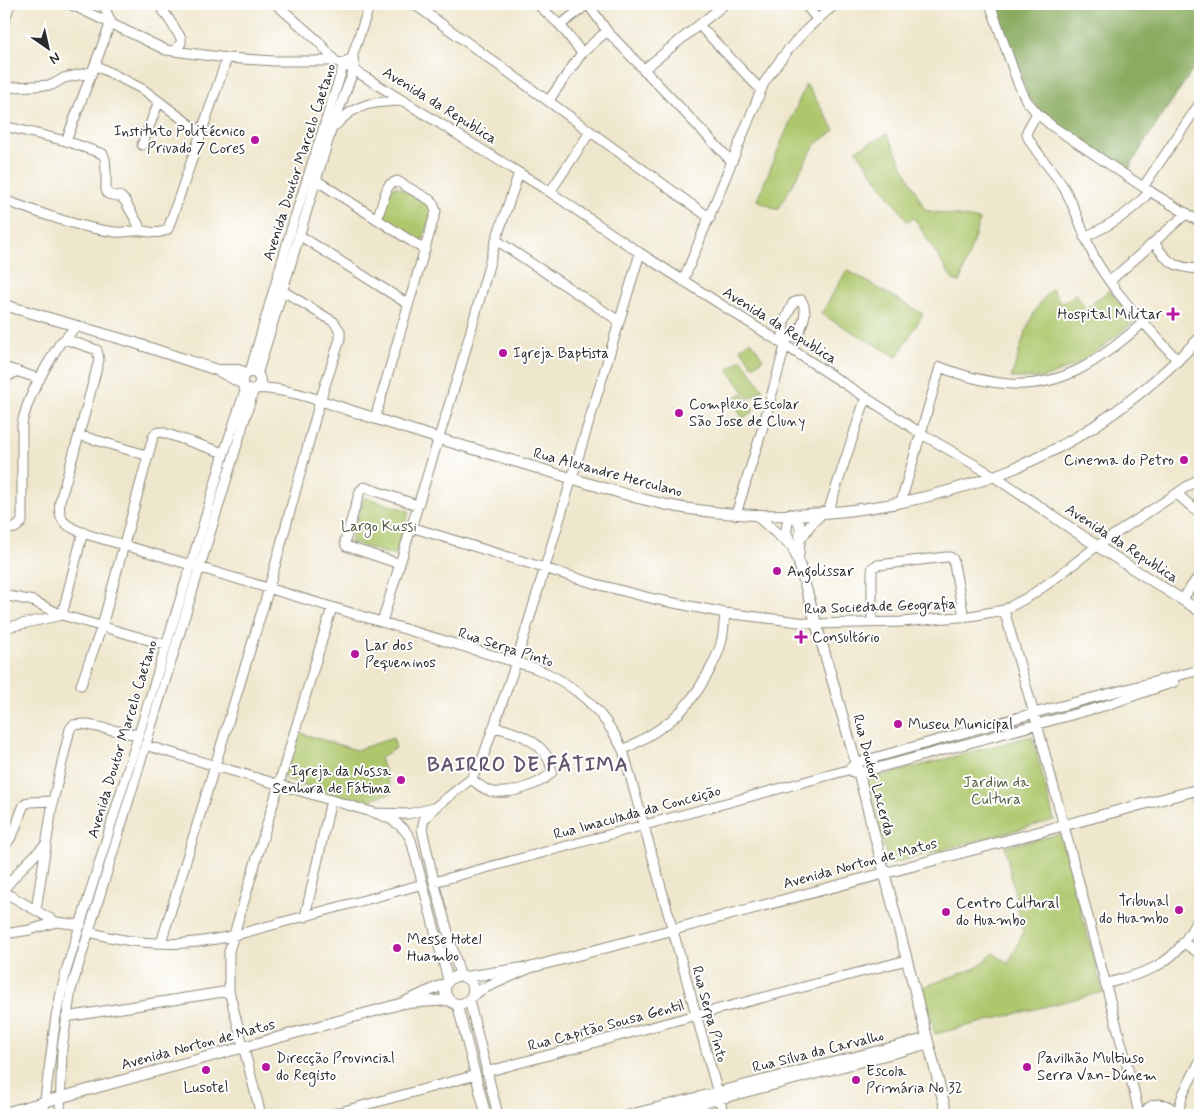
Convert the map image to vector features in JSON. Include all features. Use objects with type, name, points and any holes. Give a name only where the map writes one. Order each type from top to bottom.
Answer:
[{"type":"main road","points":[[4,305],[217,370],[249,387]]},
{"type":"main road","name":"Rua Alexandre Herculano","points":[[249,387],[271,388],[320,401],[439,439],[667,504],[689,509],[736,514],[792,514],[826,512],[925,497],[994,476],[1034,460],[1097,424],[1178,361],[1200,338]]},
{"type":"main road","points":[[217,370],[238,370],[253,374]]},
{"type":"main road","name":"Avenida Doutor Marcelo Caetano","points":[[253,374],[259,383],[249,387],[243,378],[253,374]]},
{"type":"main road","name":"Rua Alexandre Herculano","points":[[253,374],[271,388]]},
{"type":"main road","name":"Avenida da Republica","points":[[994,476],[1097,546],[1200,611]]},
{"type":"main road","points":[[756,515],[796,545],[806,529],[826,512]]},
{"type":"main road","name":"Rua Doutor Lacerda","points":[[792,514],[786,532],[796,545]]},
{"type":"main road","name":"Rua Doutor Lacerda","points":[[792,514],[801,528],[796,545],[798,560],[859,773],[947,1115]]},
{"type":"main road","name":"Avenida Norton de Matos","points":[[470,998],[482,989],[529,968],[1063,825],[1199,793]]},
{"type":"main road","name":"Avenida Norton de Matos","points":[[462,976],[507,969],[529,968]]},
{"type":"main road","points":[[462,976],[472,985],[470,998],[465,1002],[453,1002],[445,990],[447,981],[462,976]]},
{"type":"main road","name":"Avenida Norton de Matos","points":[[4,1112],[400,1004],[447,981]]},
{"type":"main road","name":"Avenida Norton de Matos","points":[[400,1004],[453,1002]]},
{"type":"street","points":[[4,22],[10,4]]},
{"type":"street","points":[[70,4],[166,50],[227,58],[274,61],[335,61]]},
{"type":"street","points":[[66,141],[111,22],[103,4]]},
{"type":"street","points":[[159,4],[181,38],[175,51]]},
{"type":"street","points":[[276,4],[318,42],[335,61]]},
{"type":"street","points":[[353,54],[370,4]]},
{"type":"street","points":[[414,4],[710,218]]},
{"type":"street","points":[[537,4],[560,25],[582,52]]},
{"type":"street","points":[[560,25],[588,4],[607,31],[732,162]]},
{"type":"street","points":[[643,70],[725,4]]},
{"type":"street","points":[[805,4],[817,18]]},
{"type":"street","points":[[683,281],[764,83],[782,56],[800,35],[817,18],[836,4]]},
{"type":"street","points":[[990,4],[1018,83],[1026,100],[1037,113],[1052,126],[1146,189],[1200,222]]},
{"type":"street","points":[[699,25],[761,90]]},
{"type":"street","points":[[549,100],[582,52],[607,31]]},
{"type":"street","name":"Avenida Doutor Marcelo Caetano","points":[[253,374],[294,220],[344,64],[353,54]]},
{"type":"street","name":"Avenida Doutor Marcelo Caetano","points":[[253,374],[283,291],[331,131],[354,69],[353,54]]},
{"type":"street","points":[[4,200],[68,222],[117,232],[142,231],[154,234],[168,229],[227,58]]},
{"type":"street","name":"Avenida da Republica","points":[[335,61],[354,69],[550,192],[640,254],[786,342],[922,434],[994,476]]},
{"type":"street","points":[[4,90],[15,87],[52,85],[64,78],[94,68],[144,90],[201,133]]},
{"type":"street","points":[[142,145],[159,101]]},
{"type":"street","points":[[331,131],[343,118],[364,105],[374,102],[405,101]]},
{"type":"street","points":[[1084,237],[1125,215],[1140,203],[1146,189],[1200,103]]},
{"type":"street","points":[[1037,113],[1027,131],[1027,135],[1064,186],[1073,204],[1084,237],[1098,264],[1110,281],[1178,361]]},
{"type":"street","points":[[4,126],[66,141],[103,154],[108,194],[121,197],[125,201],[142,231]]},
{"type":"street","points":[[550,192],[590,132]]},
{"type":"street","points":[[382,622],[439,439],[496,240],[519,173]]},
{"type":"street","points":[[316,180],[425,250]]},
{"type":"street","points":[[375,418],[436,211],[430,200],[397,181],[390,184],[387,189],[378,219]]},
{"type":"street","points":[[1110,281],[1187,214]]},
{"type":"street","points":[[299,236],[408,304]]},
{"type":"street","points":[[496,240],[619,321]]},
{"type":"street","points":[[1154,242],[1163,256],[1174,265],[1188,269],[1200,269]]},
{"type":"street","points":[[462,976],[434,882],[422,829],[424,820],[434,808],[471,779],[482,760],[516,663],[640,254]]},
{"type":"street","points":[[161,943],[269,588],[320,401],[340,339],[340,331],[334,322],[283,291]]},
{"type":"street","points":[[901,502],[940,367],[988,382],[1017,385],[1046,382],[1079,370],[1144,322]]},
{"type":"street","points":[[4,529],[15,528],[22,522],[22,424],[30,395],[60,343],[76,326]]},
{"type":"street","name":"Rua Serpa Pinto","points":[[65,339],[96,350],[99,360],[79,435],[61,492],[59,508],[65,522],[83,532],[124,546],[382,622],[549,674],[581,694],[602,716],[615,734],[623,750],[724,1115]]},
{"type":"street","points":[[736,514],[762,430],[786,342]]},
{"type":"street","points":[[4,367],[40,379]]},
{"type":"street","points":[[4,379],[17,371]]},
{"type":"street","name":"Avenida Doutor Marcelo Caetano","points":[[43,1115],[56,1016],[66,972],[166,645],[195,566],[204,522],[224,452],[249,387]]},
{"type":"street","name":"Avenida Doutor Marcelo Caetano","points":[[60,1115],[62,1048],[72,990],[249,387]]},
{"type":"street","points":[[826,512],[866,396]]},
{"type":"street","points":[[81,685],[102,626],[153,437],[156,433],[161,432],[224,452]]},
{"type":"street","points":[[79,435],[149,456]]},
{"type":"street","name":"Rua Sociedade Geografia","points":[[411,527],[637,595],[725,612],[815,624],[901,622],[964,617],[1004,610],[1054,580],[1097,546],[1200,478]]},
{"type":"street","points":[[400,564],[348,547],[345,542],[360,491],[364,487],[417,505]]},
{"type":"street","points":[[1177,494],[1200,514]]},
{"type":"street","points":[[62,615],[83,532]]},
{"type":"street","points":[[872,622],[872,572],[874,567],[946,557],[953,559],[964,617]]},
{"type":"street","points":[[1182,600],[1200,574]]},
{"type":"street","points":[[4,595],[32,601],[62,615],[166,645]]},
{"type":"street","points":[[261,1115],[229,991],[228,966],[232,936],[332,607]]},
{"type":"street","points":[[1004,610],[1034,713],[1139,1115]]},
{"type":"street","points":[[623,750],[650,735],[682,712],[689,703],[714,663],[722,641],[725,612]]},
{"type":"street","points":[[4,628],[62,615]]},
{"type":"street","name":"Rua Imaculada da Conceição","points":[[434,882],[848,770],[856,762],[1200,670]]},
{"type":"street","points":[[848,770],[859,773],[987,739],[1104,706],[1200,676]]},
{"type":"street","points":[[1101,696],[1104,706]]},
{"type":"street","points":[[36,910],[53,801],[68,735],[73,726],[83,724],[138,735]]},
{"type":"street","points":[[471,779],[483,788],[493,792],[503,792],[530,786],[547,778],[552,772],[548,756],[530,740],[494,727]]},
{"type":"street","points":[[983,727],[987,739]]},
{"type":"street","points":[[145,745],[375,813],[397,823],[408,834],[423,884],[447,981]]},
{"type":"street","points":[[919,745],[922,756]]},
{"type":"street","points":[[305,917],[331,800]]},
{"type":"street","points":[[4,846],[9,842],[16,830],[24,805],[29,802],[53,801]]},
{"type":"street","points":[[375,813],[408,814],[434,808]]},
{"type":"street","points":[[46,844],[22,868],[4,891],[56,922]]},
{"type":"street","points":[[89,932],[106,937],[161,943],[186,943],[232,936],[423,884]]},
{"type":"street","points":[[1105,984],[1136,975],[1165,963],[1184,943],[1200,917]]},
{"type":"street","points":[[4,934],[30,930],[56,922],[81,925]]},
{"type":"street","points":[[1184,943],[1200,954]]},
{"type":"street","name":"Rua Capitão Sousa Gentil","points":[[486,1072],[908,960]]},
{"type":"street","points":[[66,1017],[229,991]]},
{"type":"street","points":[[470,998],[486,1072],[498,1115]]},
{"type":"street","points":[[453,1002],[476,1075],[486,1115]]},
{"type":"street","name":"Rua Silva da Carvalho","points":[[628,1115],[677,1106],[928,1041]]},
{"type":"street","points":[[1177,1115],[1183,1094],[1200,1061]]},
{"type":"street","points":[[329,1115],[476,1075]]},
{"type":"street","points":[[1144,1115],[1149,1107],[1163,1104],[1178,1094],[1192,1076]]},
{"type":"street","points":[[1134,1090],[1147,1103],[1163,1104],[1174,1110],[1177,1115]]},
{"type":"street","name":"Rua Silva da Carvalho","points":[[659,1115],[677,1106]]},
{"type":"green space","points":[[995,4],[1200,4],[1200,59],[1127,172],[1054,124],[1029,99]]},
{"type":"green space","points":[[806,84],[835,130],[814,146],[778,210],[757,200]]},
{"type":"green space","points":[[887,134],[925,210],[980,220],[960,282],[953,280],[914,218],[908,222],[856,150]]},
{"type":"green space","points":[[396,186],[433,207],[423,240],[419,241],[382,216],[391,189]]},
{"type":"green space","points":[[847,270],[923,314],[897,357],[821,314]]},
{"type":"green space","points":[[1052,289],[1061,304],[1076,294],[1086,309],[1109,290],[1134,321],[1104,346],[1074,366],[1043,378],[1011,378],[1031,319]]},
{"type":"green space","points":[[751,341],[763,359],[753,366],[740,348]]},
{"type":"green space","points":[[742,359],[763,390],[749,399],[728,369]]},
{"type":"green space","points":[[742,393],[754,411],[743,418],[731,400]]},
{"type":"green space","name":"Largo Kussi","points":[[364,497],[409,511],[395,556],[350,542]]},
{"type":"green space","points":[[297,732],[356,750],[393,738],[396,748],[380,758],[392,793],[373,798],[374,807],[286,779],[283,776]]},
{"type":"green space","name":"Jardim da Cultura","points":[[1032,736],[1054,820],[889,864],[866,780]]},
{"type":"green space","points":[[1060,834],[1103,992],[935,1034],[923,987],[976,968],[994,953],[1008,964],[1023,933],[1005,847]]},
{"type":"place","name":"Instituto Politécnico Privado 7 Cores","points":[[255,140]]},
{"type":"place","name":"Hospital Militar","points":[[1173,314]]},
{"type":"place","name":"Igreja Baptista","points":[[503,353]]},
{"type":"place","name":"Complexo Escolar São Jose de Cluny","points":[[679,413]]},
{"type":"place","name":"Cinema do Petro","points":[[1184,460]]},
{"type":"place","name":"Angolissar","points":[[777,571]]},
{"type":"place","name":"Consultório","points":[[801,637]]},
{"type":"place","name":"Lar dos Pequeninos","points":[[355,654]]},
{"type":"place","name":"Museu Municipal","points":[[898,724]]},
{"type":"place","name":"Igreja da Nossa Senhora de Fátima","points":[[401,780]]},
{"type":"place","name":"Tribunal do Huambo","points":[[1179,910]]},
{"type":"place","name":"Centro Cultural do Huambo","points":[[946,912]]},
{"type":"place","name":"Messe Hotel Huambo","points":[[397,948]]},
{"type":"place","name":"Direcção Provincial do Registo","points":[[266,1067]]},
{"type":"place","name":"Pavilhão Multiuso Serra Van-Dúnem","points":[[1027,1067]]},
{"type":"place","name":"Lusotel","points":[[206,1070]]},
{"type":"place","name":"Escola Primária No 32","points":[[856,1080]]},
{"type":"district","name":"BAIRRO DE FÁTIMA","points":[[528,764]]}]
